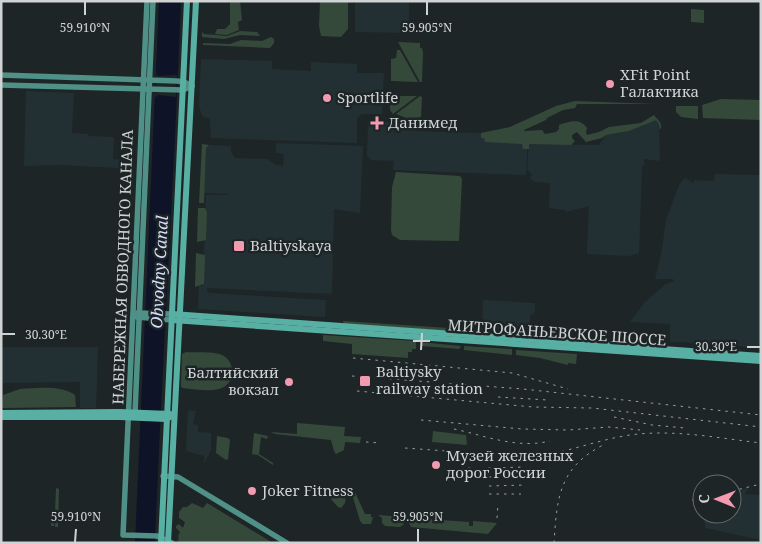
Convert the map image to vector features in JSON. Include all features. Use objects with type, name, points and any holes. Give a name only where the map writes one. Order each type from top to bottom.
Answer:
[{"type":"main road","name":"НАБЕРЕЖНАЯ ОБВОДНОГО КАНАЛА","points":[[147,1],[150,80]]},
{"type":"main road","name":"НАБЕРЕЖНАЯ ОБВОДНОГО КАНАЛА","points":[[153,1],[140,315],[134,415],[123,535],[159,538]]},
{"type":"main road","points":[[188,1],[180,82],[172,317],[174,415],[167,476],[159,538],[169,542],[167,476],[163,416],[172,317],[192,86],[196,1]]},
{"type":"main road","points":[[1,75],[150,80],[180,82],[192,86]]},
{"type":"main road","points":[[1,84],[180,90],[192,86]]},
{"type":"main road","points":[[140,315],[172,317]]},
{"type":"main road","name":"МИТРОФАНЬЕВСКОЕ ШОССЕ","points":[[172,317],[761,356]]},
{"type":"main road","name":"МИТРОФАНЬЕВСКОЕ ШОССЕ","points":[[172,317],[761,361]]},
{"type":"main road","points":[[1,413],[174,415]]},
{"type":"main road","points":[[1,417],[134,415]]},
{"type":"main road","points":[[167,476],[178,477],[287,543]]},
{"type":"shaded area","points":[[355,1],[409,1],[409,33],[355,32]]},
{"type":"shaded area","points":[[201,59],[272,61],[272,69],[311,71],[311,62],[357,64],[357,73],[384,73],[382,114],[362,114],[357,118],[357,143],[211,138],[210,119],[202,116],[199,106]]},
{"type":"shaded area","points":[[26,91],[74,93],[72,133],[114,137],[113,159],[120,160],[119,168],[59,165],[24,166]]},
{"type":"shaded area","points":[[656,119],[659,124],[660,161],[644,159],[644,165],[642,166],[639,253],[629,256],[587,254],[589,206],[566,212],[565,210],[549,208],[550,183],[534,182],[530,178],[532,175],[527,169],[529,144],[599,145],[606,135],[629,131]]},
{"type":"shaded area","points":[[368,121],[394,122],[394,143],[395,122],[402,122],[418,131],[528,135],[526,175],[393,170],[394,161],[371,160],[367,156]]},
{"type":"shaded area","points":[[276,143],[363,146],[360,213],[334,209],[332,294],[207,288],[207,291],[209,293],[326,300],[325,317],[198,309],[199,286],[203,286],[206,195],[229,195],[204,193],[206,147],[209,145],[231,146],[231,152],[235,158],[267,159],[276,165],[283,166],[284,154],[276,153]]},
{"type":"shaded area","points":[[715,174],[761,175],[761,348],[670,342],[670,324],[630,322],[645,302],[666,284],[674,281],[673,279],[655,279],[666,220],[679,185],[685,178],[694,183],[694,180],[714,181]]},
{"type":"shaded area","points":[[483,300],[535,303],[535,312],[530,316],[530,332],[482,330]]},
{"type":"shaded area","points":[[1,347],[98,347],[96,408],[80,408],[80,382],[1,383]]},
{"type":"shaded area","points":[[188,410],[196,411],[193,424],[198,425],[198,432],[211,433],[211,450],[205,462],[203,461],[205,459],[204,456],[186,451]]},
{"type":"shaded area","points":[[748,488],[745,494],[761,495],[761,540],[705,528],[705,524],[742,524],[742,490]]},
{"type":"green space","points":[[240,1],[242,20],[238,22],[239,30],[227,35],[215,34],[217,29],[225,29],[230,24],[230,2]]},
{"type":"green space","points":[[320,1],[348,1],[348,29],[341,37],[321,36],[319,26]]},
{"type":"green space","points":[[691,9],[704,10],[704,23],[691,22]]},
{"type":"green space","points":[[240,31],[257,32],[260,36],[240,35],[224,39],[202,37],[202,32],[204,34],[227,36]]},
{"type":"green space","points":[[271,37],[274,39],[274,43],[270,48],[203,45],[203,43],[230,44],[241,40],[262,41]]},
{"type":"green space","points":[[398,42],[420,43],[420,48],[422,48],[423,52],[422,82],[420,82]]},
{"type":"green space","points":[[397,50],[400,50],[418,82],[391,81],[391,59],[396,58]]},
{"type":"green space","points":[[390,96],[417,96],[393,114],[390,110]]},
{"type":"green space","points":[[420,96],[422,97],[421,117],[419,119],[409,119],[396,114]]},
{"type":"green space","points":[[721,99],[761,100],[761,120],[703,118],[702,105]]},
{"type":"green space","points":[[575,101],[656,104],[577,104],[575,108],[563,110],[524,131],[542,130],[545,134],[556,132],[559,129],[559,125],[574,121],[581,123],[587,128],[587,135],[609,127],[641,123],[654,115],[661,123],[661,128],[660,130],[656,120],[629,131],[606,135],[602,138],[586,142],[577,132],[572,135],[575,141],[571,145],[529,144],[529,149],[523,149],[522,144],[485,142],[484,138],[481,138],[481,133],[510,127],[556,106]]},
{"type":"green space","points":[[676,106],[698,106],[698,119],[681,117],[676,112]]},
{"type":"green space","points":[[202,144],[209,145],[206,148],[204,203],[199,203]]},
{"type":"green space","points":[[396,172],[460,176],[462,179],[459,241],[400,240],[392,235],[392,187]]},
{"type":"green space","points":[[198,208],[205,208],[207,212],[206,240],[197,242]]},
{"type":"green space","points":[[196,253],[205,255],[204,284],[195,287]]},
{"type":"green space","points":[[343,321],[479,330],[477,333],[344,324]]},
{"type":"green space","points":[[323,335],[416,341],[416,349],[408,352],[408,358],[352,354],[352,344],[323,341]]},
{"type":"green space","points":[[420,342],[461,346],[459,349],[422,346]]},
{"type":"green space","points":[[464,346],[512,349],[512,355],[464,350]]},
{"type":"green space","points":[[516,350],[577,354],[576,364],[568,363],[568,365],[540,358],[516,355]]},
{"type":"green space","points":[[186,352],[214,353],[227,358],[232,368],[231,378],[228,383],[219,389],[210,390],[181,387],[182,354]]},
{"type":"green space","points":[[49,388],[70,392],[75,395],[76,407],[2,408],[3,395],[20,389]]},
{"type":"green space","points":[[297,423],[345,427],[344,436],[361,437],[360,443],[345,442],[344,450],[336,454],[331,440],[271,432],[297,434]]},
{"type":"green space","points":[[433,431],[466,435],[467,445],[432,442]]},
{"type":"green space","points":[[254,433],[268,436],[267,439],[261,437],[259,454],[273,463],[273,465],[258,455],[252,454]]},
{"type":"green space","points":[[217,436],[230,440],[228,459],[226,460],[216,453]]},
{"type":"green space","points":[[56,488],[59,489],[58,527],[55,527],[55,515],[54,526],[51,526],[51,512],[55,512]]},
{"type":"green space","points":[[337,488],[341,489],[346,499],[341,508],[329,497]]},
{"type":"green space","points":[[353,488],[365,514],[371,514],[371,517],[373,517],[371,524],[363,524],[360,521],[352,494]]},
{"type":"green space","points":[[192,503],[203,508],[207,503],[273,543],[181,543],[177,540],[179,539],[180,532],[176,526],[179,524],[183,528],[185,522],[179,518],[179,512],[183,507],[187,507]]},
{"type":"green space","points":[[378,515],[403,517],[404,524],[400,527],[385,526],[382,523],[382,518]]},
{"type":"green space","points":[[412,518],[469,522],[469,526],[473,526],[473,521],[497,523],[488,534],[411,527],[409,523]]},
{"type":"water","name":"Obvodny Canal","points":[[159,1],[181,1],[155,543],[135,543]]},
{"type":"pier","points":[[156,74],[158,76],[177,75],[176,97],[158,95],[155,98]]},
{"type":"railway","points":[[353,358],[512,373],[568,389]]},
{"type":"railway","points":[[352,376],[523,389],[761,415]]},
{"type":"railway","points":[[357,391],[533,407],[592,408],[761,427]]},
{"type":"railway","points":[[498,397],[548,400]]},
{"type":"railway","points":[[614,417],[652,425],[685,428]]},
{"type":"railway","points":[[421,420],[522,429],[568,430],[609,427],[640,430]]},
{"type":"railway","points":[[454,429],[514,443],[550,441]]},
{"type":"railway","points":[[405,448],[529,457],[555,453],[617,437],[646,433],[696,435],[761,443]]},
{"type":"railway","points":[[366,442],[380,443]]},
{"type":"railway","points":[[554,543],[559,498],[563,485],[577,464],[588,454],[603,445]]},
{"type":"railway","points":[[488,468],[525,467]]},
{"type":"railway","points":[[468,468],[474,468]]},
{"type":"railway","points":[[489,477],[525,476]]},
{"type":"railway","points":[[742,489],[761,484]]},
{"type":"railway","points":[[489,486],[525,485]]},
{"type":"railway","points":[[489,494],[521,494]]},
{"type":"railway","points":[[497,518],[498,504]]},
{"type":"place","name":"XFit Point Галактика","points":[[610,84]]},
{"type":"place","name":"Sportlife","points":[[327,98]]},
{"type":"place","name":"Данимед","points":[[377,123]]},
{"type":"place","name":"Baltiyskaya","points":[[239,246]]},
{"type":"place","name":"Baltiysky railway station","points":[[365,381]]},
{"type":"place","name":"Балтийский вокзал","points":[[289,382]]},
{"type":"place","name":"Музей железных дорог России","points":[[436,465]]},
{"type":"place","name":"Joker Fitness","points":[[252,491]]}]
